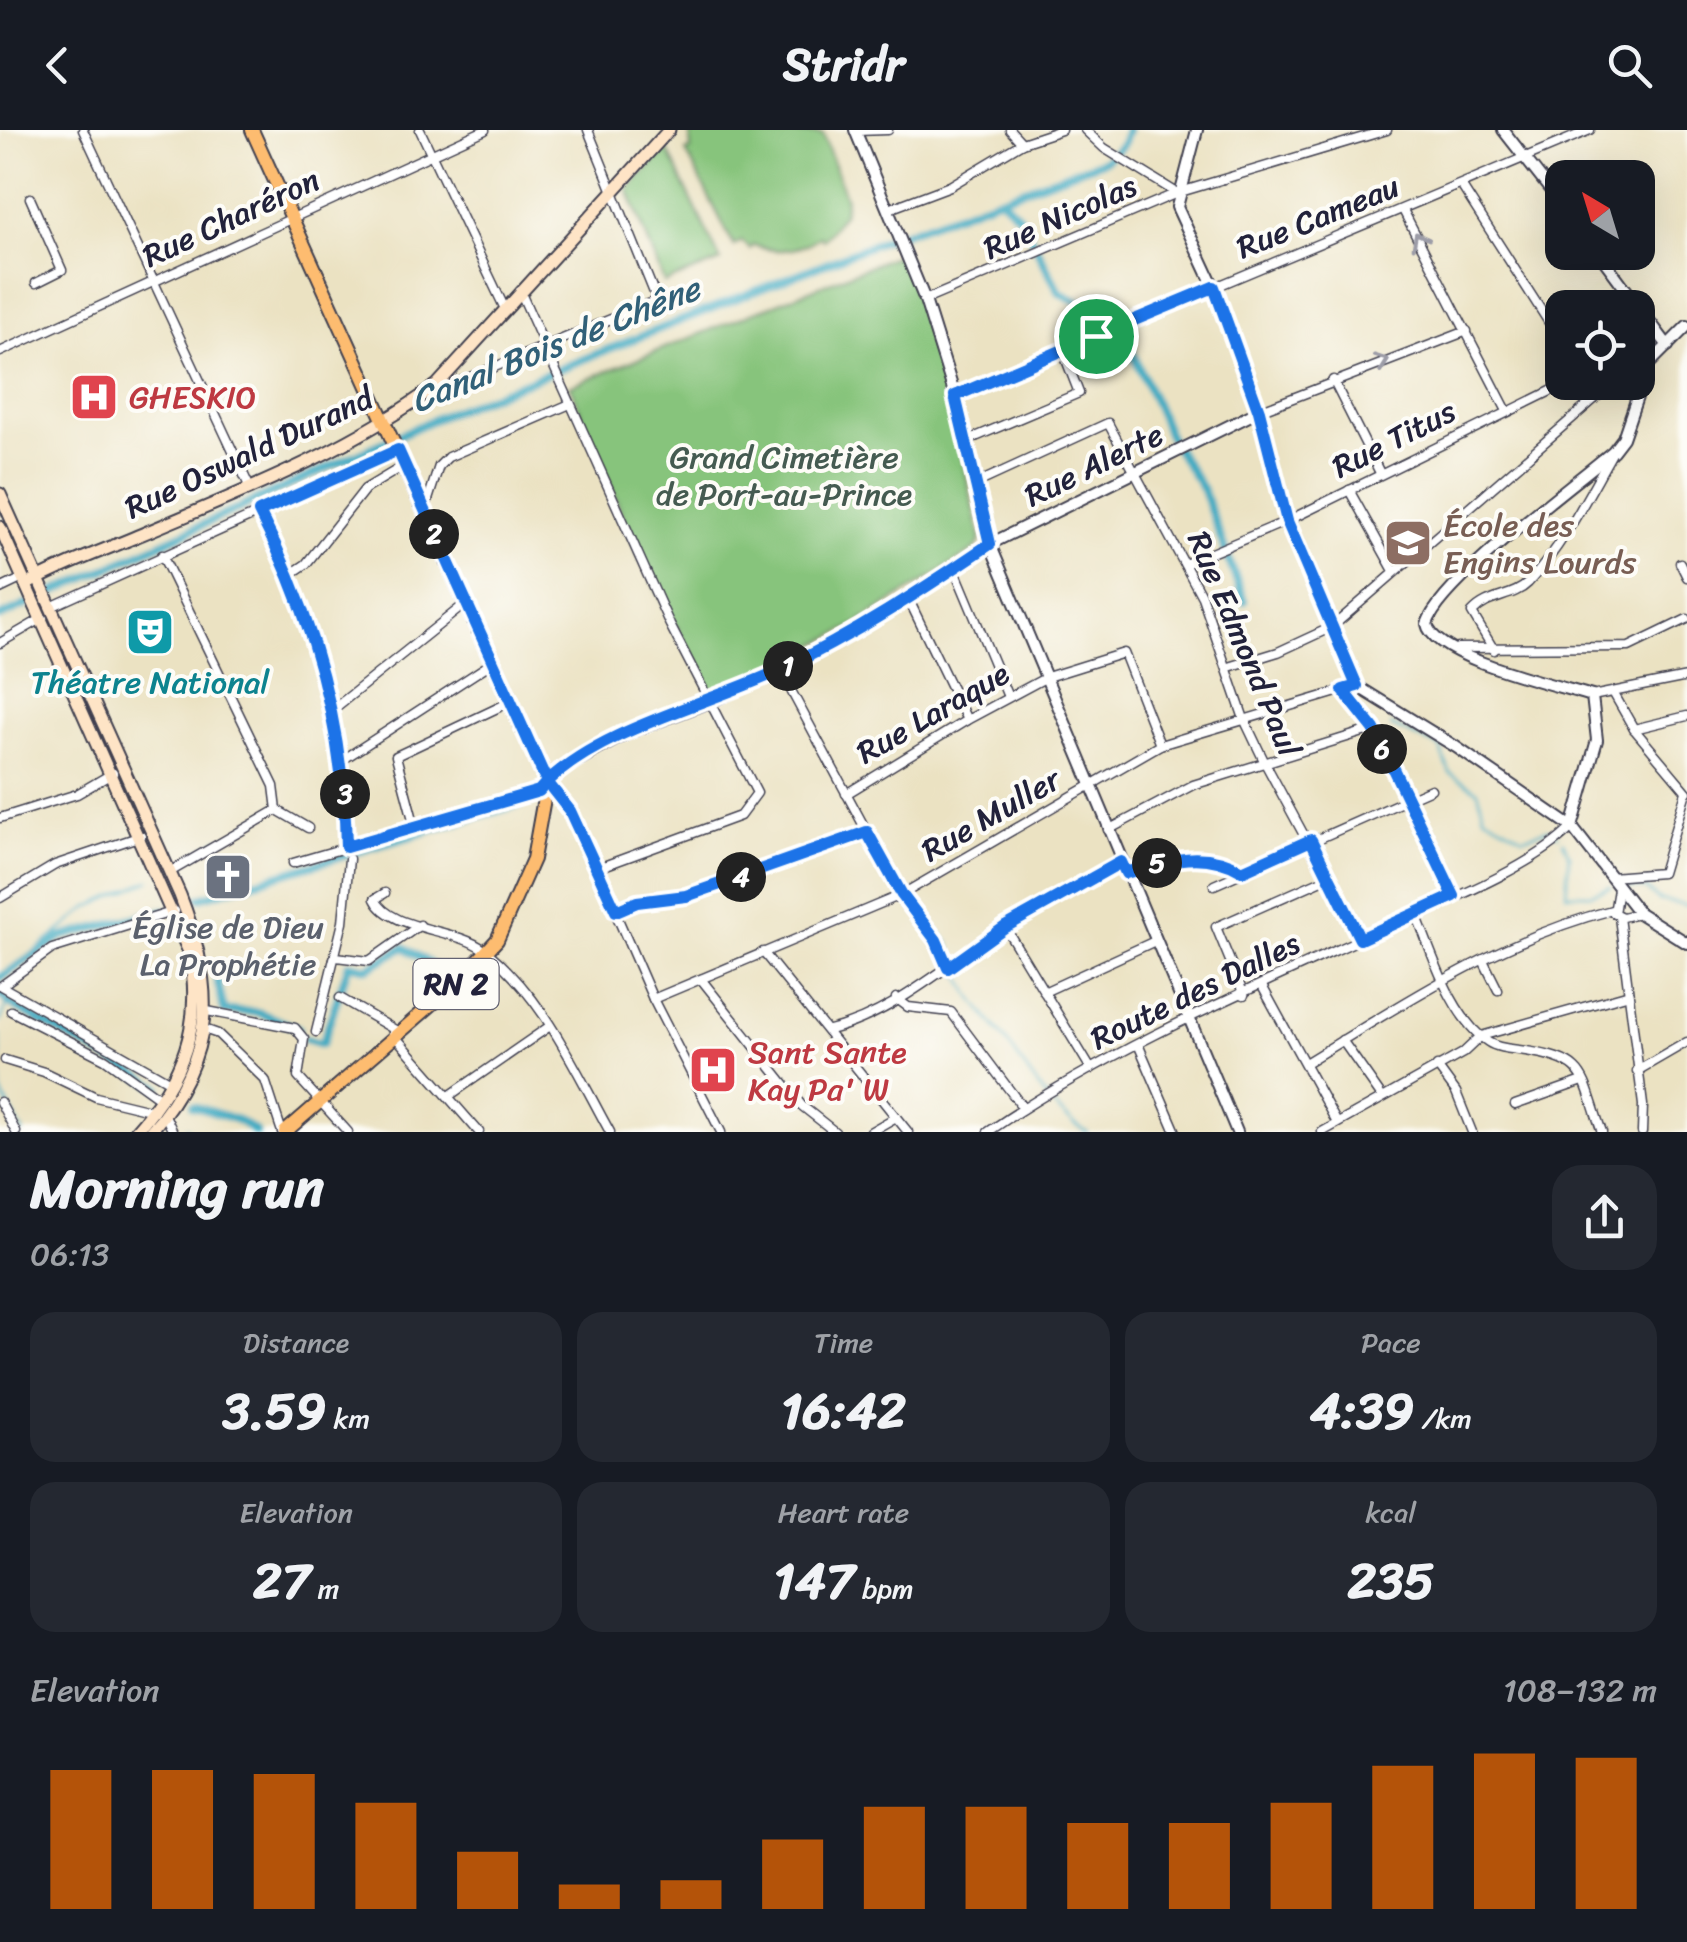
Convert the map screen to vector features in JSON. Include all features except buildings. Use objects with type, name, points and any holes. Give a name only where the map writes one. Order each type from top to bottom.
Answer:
[{"type":"main road","points":[[252,130],[547,782]]},
{"type":"main road","name":"Rue Oswald Durand","points":[[31,582],[388,424],[437,385],[669,130]]},
{"type":"main road","points":[[0,494],[40,613],[190,952],[197,1002],[191,1040],[150,1132]]},
{"type":"main road","points":[[0,527],[31,582],[51,603],[170,872],[203,960],[207,1011],[188,1074],[136,1132]]},
{"type":"main road","name":"RN 2","points":[[284,1132],[488,952],[524,888],[547,782]]},
{"type":"street","points":[[84,130],[250,488]]},
{"type":"street","points":[[420,130],[504,307]]},
{"type":"street","name":"Rue Charéron","points":[[0,352],[485,130]]},
{"type":"street","points":[[418,399],[658,300],[588,130]]},
{"type":"street","points":[[888,130],[855,130],[925,300],[955,396],[990,544],[1186,1020],[1237,1132]]},
{"type":"street","points":[[1010,130],[1022,143]]},
{"type":"street","points":[[889,209],[950,186],[1022,143],[1061,130]]},
{"type":"street","points":[[1085,130],[1104,148],[1178,193]]},
{"type":"street","points":[[1197,130],[1190,171],[1178,193],[1177,207],[1214,287],[1259,411],[1287,521],[1357,686],[1456,747],[1568,831],[1639,913],[1687,942]]},
{"type":"street","name":"Rue Nicolas","points":[[925,300],[1178,193],[1388,130]]},
{"type":"street","points":[[1503,130],[1545,182]]},
{"type":"street","name":"Rue Cameau","points":[[955,396],[1585,131]]},
{"type":"street","points":[[1461,186],[1545,317]]},
{"type":"street","points":[[30,198],[62,270],[36,283]]},
{"type":"street","points":[[1403,210],[1507,411]]},
{"type":"street","points":[[1611,270],[1668,346]]},
{"type":"street","points":[[520,291],[670,625],[757,793],[740,816],[598,868]]},
{"type":"street","points":[[1655,357],[1687,326]]},
{"type":"street","name":"Rue Alerte","points":[[547,782],[560,770],[628,733],[712,701],[840,640],[990,544],[1259,411],[1467,331]]},
{"type":"street","points":[[966,441],[1079,393],[1064,352]]},
{"type":"street","points":[[1333,380],[1380,472]]},
{"type":"street","name":"Rue Titus","points":[[1185,564],[1287,521],[1545,393]]},
{"type":"street","points":[[1229,666],[1278,652],[1332,627],[1393,569],[1593,400]]},
{"type":"street","points":[[1494,650],[1472,612],[1496,595],[1526,584],[1572,525],[1622,438],[1632,400]]},
{"type":"street","points":[[424,510],[439,466],[448,458],[570,404]]},
{"type":"street","name":"Rue Edmond Paul","points":[[975,484],[1108,423],[1185,564],[1229,666],[1244,719],[1265,763],[1311,840],[1360,939]]},
{"type":"street","points":[[51,603],[398,449]]},
{"type":"street","points":[[1613,451],[1448,592],[1428,624],[1435,640],[1448,648],[1592,696],[1687,678]]},
{"type":"street","points":[[291,574],[306,564],[365,489],[405,465]]},
{"type":"street","points":[[1348,490],[1393,569]]},
{"type":"street","points":[[259,512],[291,574],[331,712],[341,761],[346,847]]},
{"type":"street","points":[[162,555],[274,786],[277,810]]},
{"type":"street","points":[[1680,562],[1687,577]]},
{"type":"street","points":[[954,568],[1008,697]]},
{"type":"street","points":[[0,589],[31,582]]},
{"type":"street","points":[[908,598],[967,720]]},
{"type":"street","points":[[331,712],[465,604]]},
{"type":"street","points":[[0,643],[40,613]]},
{"type":"street","points":[[1448,648],[1629,647],[1687,619]]},
{"type":"street","name":"Rue Laraque","points":[[846,794],[967,720],[1047,677],[1124,653],[1160,745]]},
{"type":"street","points":[[341,761],[492,662]]},
{"type":"street","points":[[780,670],[902,895],[936,940],[948,968]]},
{"type":"street","name":"Rue Muller","points":[[653,999],[902,895],[1160,745],[1357,686]]},
{"type":"street","points":[[1343,690],[1374,729],[1454,896]]},
{"type":"street","points":[[1610,877],[1662,873],[1687,792],[1634,729],[1614,694]]},
{"type":"street","points":[[1568,831],[1597,740],[1592,696]]},
{"type":"street","points":[[415,827],[396,756],[511,702]]},
{"type":"street","points":[[1634,729],[1687,716]]},
{"type":"street","points":[[1108,830],[1193,785],[1374,729]]},
{"type":"street","points":[[0,818],[77,794],[113,773]]},
{"type":"street","points":[[293,864],[539,791],[547,782],[570,811],[653,999],[720,1132]]},
{"type":"street","points":[[1214,885],[1431,789]]},
{"type":"street","points":[[277,810],[308,828]]},
{"type":"street","points":[[170,872],[277,810]]},
{"type":"street","name":"Route des Dalles","points":[[988,1132],[1138,1044],[1454,896],[1552,846],[1568,831]]},
{"type":"street","points":[[616,911],[637,902],[686,896],[867,832]]},
{"type":"street","points":[[0,898],[55,865],[141,836]]},
{"type":"street","points":[[828,1030],[896,998],[948,968],[1005,927],[1123,867],[1199,857],[1242,871]]},
{"type":"street","points":[[316,1032],[336,957],[349,858]]},
{"type":"street","points":[[1244,994],[1216,927],[1329,876]]},
{"type":"street","points":[[1618,889],[1615,913],[1642,1132]]},
{"type":"street","points":[[385,893],[374,899],[390,917],[466,937],[488,952],[532,998],[610,1132]]},
{"type":"street","points":[[172,1082],[1,986],[52,949],[175,912]]},
{"type":"street","points":[[1307,1062],[1444,980],[1559,923],[1639,913]]},
{"type":"street","points":[[1416,914],[1461,1012],[1481,1036],[1492,1045],[1562,1057],[1578,1066],[1602,1132]]},
{"type":"street","points":[[336,957],[369,961],[420,925]]},
{"type":"street","points":[[1005,927],[1091,1069]]},
{"type":"street","points":[[1044,992],[1155,941]]},
{"type":"street","points":[[763,952],[908,1132]]},
{"type":"street","points":[[1484,960],[1498,990]]},
{"type":"street","points":[[701,979],[802,1106],[835,1132]]},
{"type":"street","points":[[1262,986],[1337,1122]]},
{"type":"street","points":[[1322,1132],[1476,1044],[1481,1036],[1626,994]]},
{"type":"street","points":[[340,998],[395,1033],[479,1132]]},
{"type":"street","points":[[896,998],[908,1007],[951,1012],[1027,1106]]},
{"type":"street","points":[[11,1010],[105,1059],[160,1108],[172,1132]]},
{"type":"street","points":[[207,1011],[295,1028],[304,1040],[298,1077],[348,1132]]},
{"type":"street","points":[[449,1096],[550,1026]]},
{"type":"street","points":[[204,1029],[218,1034],[264,1080],[284,1132]]},
{"type":"street","points":[[1342,1040],[1382,1097]]},
{"type":"street","points":[[1637,1071],[1687,1042]]},
{"type":"street","points":[[1138,1044],[1176,1132]]},
{"type":"street","points":[[5,1060],[44,1072],[96,1097],[160,1108]]},
{"type":"street","points":[[1437,1066],[1456,1092],[1472,1132]]},
{"type":"street","points":[[1515,1105],[1583,1081]]},
{"type":"street","points":[[0,1102],[16,1132]]},
{"type":"street","points":[[870,1132],[896,1117]]},
{"type":"green space","points":[[698,130],[823,134],[846,199],[843,214],[823,240],[820,236],[796,248],[771,250],[753,245],[750,249],[742,241],[734,246],[686,152],[691,150],[690,134]]},
{"type":"green space","points":[[667,149],[721,261],[664,283],[628,189]]},
{"type":"green space","name":"Grand Cimetière de Port-au-Prince","points":[[902,253],[949,399],[981,539],[976,549],[852,627],[713,695],[639,556],[570,386]]},
{"type":"waterway","name":"Canal Bois de Chêne","points":[[0,617],[448,413],[879,242],[1105,160],[1122,145],[1127,130]]},
{"type":"waterway","points":[[1000,198],[1020,217],[1060,293],[1085,305],[1126,338],[1172,442],[1203,490],[1244,601]]},
{"type":"waterway","points":[[1391,726],[1440,747],[1450,773],[1478,791],[1484,815],[1523,837],[1549,829],[1558,835]]},
{"type":"waterway","points":[[200,898],[520,804]]},
{"type":"waterway","points":[[196,853],[219,838]]},
{"type":"waterway","points":[[1563,841],[1569,855],[1566,894],[1591,894],[1611,887]]},
{"type":"waterway","points":[[38,949],[89,907],[150,880]]},
{"type":"waterway","points":[[1624,888],[1645,888],[1659,900],[1687,906]]},
{"type":"waterway","points":[[0,978],[61,937],[164,910]]},
{"type":"waterway","points":[[921,915],[948,942],[955,959]]},
{"type":"waterway","points":[[306,1039],[322,1044],[349,964],[368,968],[404,947],[447,975]]},
{"type":"waterway","points":[[214,965],[224,1011],[257,1012],[298,1028]]},
{"type":"waterway","points":[[957,966],[971,996],[1041,1090],[1061,1113],[1087,1132]]},
{"type":"waterway","points":[[0,992],[8,1003],[159,1087]]},
{"type":"waterway","points":[[0,1021],[8,1003]]},
{"type":"waterway","points":[[0,1034],[1,1092],[23,1132]]},
{"type":"waterway","points":[[193,1106],[237,1120],[256,1132]]},
{"type":"waterway","points":[[187,1127],[189,1132]]},
{"type":"place","name":"GHESKIO","points":[[94,397]]},
{"type":"place","name":"École des Engins Lourds","points":[[1408,543]]},
{"type":"place","name":"Théatre National","points":[[150,632]]},
{"type":"place","name":"Église de Dieu La Prophétie","points":[[228,877]]},
{"type":"place","name":"Sant Sante Kay Pa' W","points":[[713,1070]]},
{"type":"route","points":[[1096,336],[955,396],[990,544],[840,640],[712,701],[628,733],[560,770],[547,782],[398,450],[259,512],[291,574],[316,647],[341,761],[346,847],[539,791],[547,782],[570,811],[616,911],[637,902],[686,896],[867,832],[915,916],[936,940],[948,968],[1005,927],[1121,862],[1126,873],[1172,859],[1199,857],[1242,871],[1311,840],[1360,939],[1454,896],[1374,729],[1343,690],[1357,686],[1287,521],[1259,411],[1214,287],[1096,336]]}]
